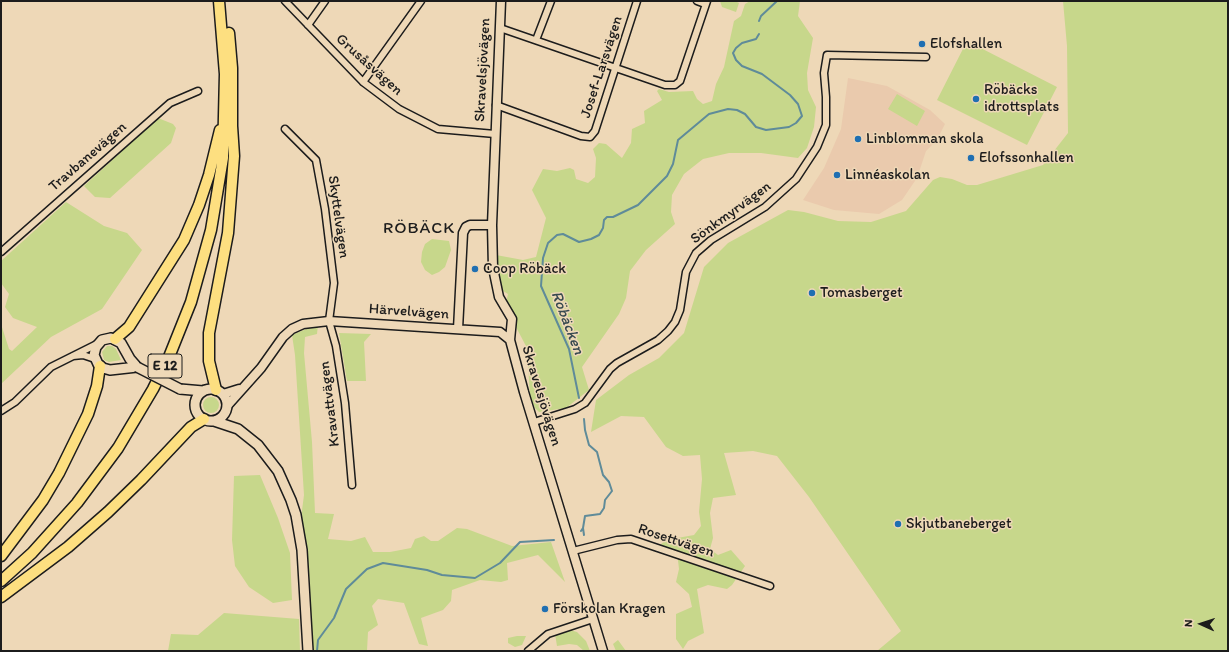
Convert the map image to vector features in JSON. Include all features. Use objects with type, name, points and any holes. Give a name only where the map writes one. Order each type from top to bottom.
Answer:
[{"type":"highway","name":"E 12","points":[[1,581],[54,530],[98,477],[134,422],[169,357],[191,302],[211,230],[223,158],[225,74],[219,1]]},
{"type":"highway","name":"E 12","points":[[1,587],[35,557],[103,480],[131,438],[157,393],[184,336],[209,260],[224,193],[232,126],[232,68],[226,1]]},
{"type":"highway","points":[[115,339],[130,326],[176,254],[190,227],[209,175],[225,103]]},
{"type":"highway","points":[[220,392],[209,361],[209,333],[222,264],[231,203],[234,156],[232,126]]},
{"type":"highway","points":[[1,556],[43,500],[59,473],[90,408],[97,386],[97,362]]},
{"type":"highway","points":[[1,597],[68,547],[108,512],[141,480],[191,427],[204,419]]},
{"type":"main road","points":[[137,368],[110,370],[97,362],[95,350],[98,344],[105,339],[115,339],[122,344],[137,368],[180,389],[195,404],[198,414],[204,419],[238,429]]},
{"type":"main road","points":[[180,389],[220,392],[231,422],[258,445],[271,462],[285,486],[296,515],[302,550],[308,651]]},
{"type":"main road","points":[[195,404],[197,398],[203,391]]},
{"type":"main road","points":[[214,421],[221,418],[226,409]]},
{"type":"street","name":"Grusåsvägen","points":[[285,1],[363,82],[398,109],[438,129],[494,134]]},
{"type":"street","points":[[308,25],[325,1]]},
{"type":"street","points":[[363,82],[421,1]]},
{"type":"street","name":"Skravelsjövägen","points":[[501,1],[494,134],[492,225],[493,268],[497,291],[502,303],[512,319],[510,340],[603,651]]},
{"type":"street","points":[[536,40],[551,1]]},
{"type":"street","name":"Josef-Larsvägen","points":[[496,105],[581,136],[590,137],[595,132],[637,1]]},
{"type":"street","points":[[500,28],[615,69],[669,86],[678,84],[680,81],[706,3],[698,1]]},
{"type":"street","name":"Sönkmyrvägen","points":[[534,422],[575,409],[585,403],[610,369],[624,358],[658,340],[668,331],[675,322],[680,310],[686,272],[696,253],[711,240],[764,207],[796,179],[817,147],[826,125],[824,73],[827,55],[926,57]]},
{"type":"street","name":"Travbanevägen","points":[[1,252],[170,103],[198,91]]},
{"type":"street","name":"Skyttelvägen","points":[[285,128],[316,160],[325,209],[334,283],[329,321]]},
{"type":"street","points":[[458,329],[463,233],[466,227],[470,225],[492,225]]},
{"type":"street","name":"Härvelvägen","points":[[242,388],[261,368],[283,337],[292,329],[303,324],[329,321],[500,332],[510,340]]},
{"type":"street","name":"Kravattvägen","points":[[329,321],[336,346],[345,403],[352,485]]},
{"type":"street","points":[[1,411],[15,402],[51,367],[98,344]]},
{"type":"street","points":[[68,358],[83,355],[97,362]]},
{"type":"street","points":[[220,392],[242,388]]},
{"type":"street","points":[[226,409],[242,388]]},
{"type":"street","name":"Rosettvägen","points":[[573,552],[618,540],[631,539],[770,586]]},
{"type":"street","points":[[528,651],[548,634],[593,619]]},
{"type":"shaded area","points":[[848,78],[887,86],[930,110],[945,124],[937,140],[926,151],[917,178],[902,200],[879,214],[834,210],[803,200],[824,168],[841,129]]},
{"type":"green space","points":[[720,1],[735,1],[739,3],[736,12],[722,7]]},
{"type":"green space","points":[[750,1],[800,1],[798,16],[813,38],[807,73],[808,90],[816,107],[814,127],[807,148],[798,158],[761,153],[729,153],[703,159],[684,174],[672,195],[671,212],[675,224],[646,250],[630,271],[626,298],[619,314],[582,367],[589,390],[566,408],[539,412],[535,408],[530,396],[527,348],[516,327],[515,318],[506,303],[508,294],[500,289],[495,269],[496,255],[523,260],[536,257],[546,218],[532,190],[543,169],[557,171],[570,168],[574,170],[576,179],[588,183],[595,177],[596,158],[593,149],[599,143],[606,144],[622,158],[631,143],[632,129],[645,123],[644,111],[662,100],[657,91],[659,89],[669,92],[693,91],[697,99],[703,104],[712,101],[716,84],[724,67],[734,21],[741,16],[745,4]]},
{"type":"green space","points":[[1063,1],[1228,1],[1228,651],[877,651],[901,631],[809,497],[777,456],[753,451],[724,453],[736,495],[713,498],[710,513],[713,538],[710,549],[718,555],[731,550],[745,566],[732,585],[727,589],[708,585],[697,589],[704,633],[688,641],[683,649],[676,639],[676,614],[692,607],[689,594],[676,582],[679,569],[677,552],[660,545],[666,540],[694,535],[701,526],[699,512],[702,479],[700,455],[683,456],[666,447],[644,417],[621,416],[591,432],[596,400],[629,375],[659,358],[684,333],[704,267],[728,243],[788,210],[804,212],[838,221],[871,222],[906,211],[933,180],[940,177],[952,179],[967,185],[977,185],[1043,165],[1068,133],[1067,46]]},
{"type":"green space","points":[[967,41],[1057,87],[1027,145],[937,100]]},
{"type":"green space","points":[[897,94],[925,111],[917,126],[888,109]]},
{"type":"green space","points":[[158,118],[173,124],[176,128],[171,143],[110,198],[95,197],[84,186]]},
{"type":"green space","points":[[66,202],[104,226],[127,233],[142,250],[102,309],[51,337],[1,384],[1,324],[9,349],[12,351],[37,327],[13,318],[5,307],[9,294],[1,283],[1,261]]},
{"type":"green space","points":[[432,239],[449,241],[451,250],[445,267],[432,275],[425,270],[421,262],[425,244]]},
{"type":"green space","points":[[318,324],[317,334],[305,337],[304,353],[312,442],[315,513],[334,514],[328,539],[351,541],[365,537],[373,552],[390,552],[411,548],[415,539],[424,536],[431,541],[438,541],[457,528],[467,529],[512,546],[551,542],[565,582],[538,555],[507,563],[508,580],[501,582],[480,580],[452,590],[451,601],[443,610],[421,618],[428,646],[419,644],[404,603],[378,599],[372,606],[378,625],[368,632],[367,651],[312,651],[309,586],[301,518],[304,495],[295,355],[292,335]]},
{"type":"green space","points":[[339,333],[371,334],[364,342],[366,381],[347,381]]},
{"type":"green space","points":[[107,346],[112,346],[116,349],[121,360],[109,362],[104,360],[102,352]]},
{"type":"green space","points":[[208,397],[214,397],[219,402],[217,411],[214,413],[208,413],[203,408],[203,402]]},
{"type":"green space","points":[[260,475],[278,518],[290,553],[292,600],[273,603],[249,587],[235,566],[232,540],[234,476]]},
{"type":"green space","points":[[224,613],[299,619],[300,651],[168,651],[171,634],[198,635]]},
{"type":"green space","points":[[570,630],[577,632],[586,641],[590,651],[584,651],[577,645],[569,644],[557,646],[555,634]]},
{"type":"green space","points":[[526,636],[522,645],[515,647],[508,643],[508,638]]},
{"type":"green space","points":[[618,640],[626,651],[616,651],[613,644]]},
{"type":"waterway","name":"Röbäcken","points":[[759,21],[761,16],[777,1]]},
{"type":"waterway","name":"Röbäcken","points":[[579,398],[569,349],[541,286],[543,258],[548,243],[557,235],[563,234],[579,242],[591,239],[599,235],[603,228],[604,220],[607,217],[613,217],[638,205],[667,176],[673,164],[678,140],[709,114],[728,109],[737,110],[745,114],[756,127],[766,130],[789,127],[796,123],[802,116],[798,104],[790,95],[762,74],[742,66],[736,60],[733,53],[742,43],[756,39],[759,34]]},
{"type":"waterway","name":"Röbäcken","points":[[581,531],[585,516],[600,514],[604,508],[605,500],[612,491],[609,482],[603,475],[597,452],[589,445],[584,419]]},
{"type":"waterway","name":"Röbäcken","points":[[583,528],[584,535]]},
{"type":"waterway","name":"Röbäcken","points":[[317,651],[318,640],[334,618],[346,589],[367,569],[383,563],[427,570],[442,575],[475,578],[500,563],[520,542],[554,540]]},
{"type":"place","name":"Elofshallen","points":[[922,44]]},
{"type":"place","name":"Röbäcks idrottsplats","points":[[976,99]]},
{"type":"place","name":"Linblomman skola","points":[[858,139]]},
{"type":"place","name":"Elofssonhallen","points":[[971,158]]},
{"type":"place","name":"Linnéaskolan","points":[[837,175]]},
{"type":"place","name":"Coop Röbäck","points":[[475,269]]},
{"type":"place","name":"Tomasberget","points":[[812,293]]},
{"type":"place","name":"Skjutbaneberget","points":[[898,524]]},
{"type":"place","name":"Förskolan Kragen","points":[[545,609]]},
{"type":"district","name":"RÖBÄCK","points":[[419,229]]}]
